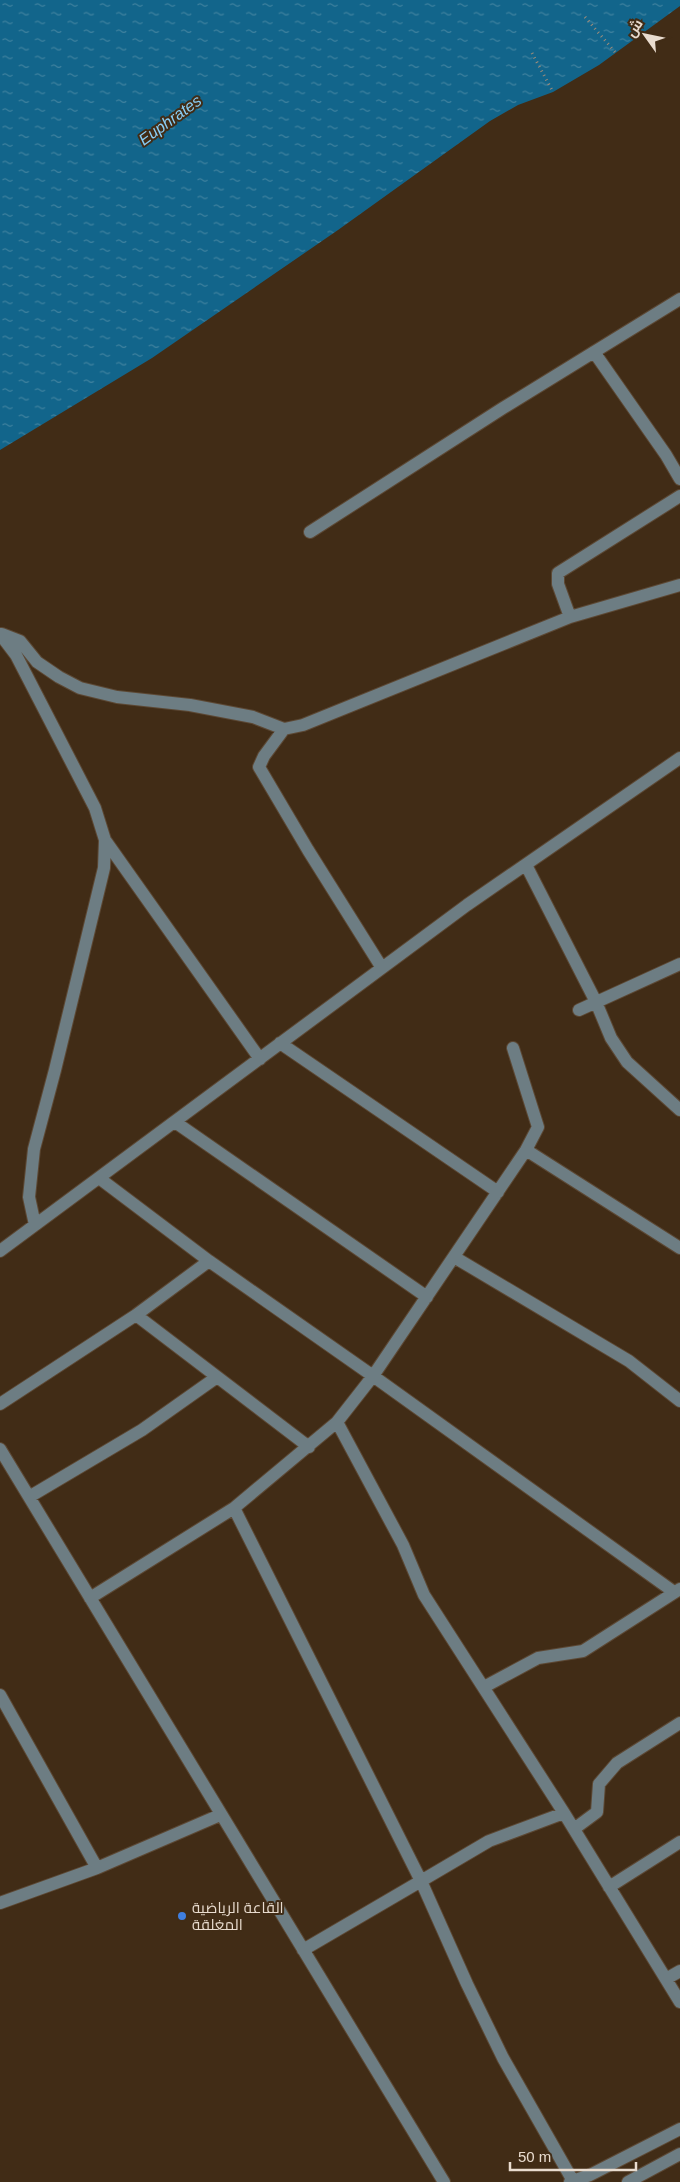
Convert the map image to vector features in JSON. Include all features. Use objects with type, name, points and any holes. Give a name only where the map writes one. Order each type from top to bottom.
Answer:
[{"type":"street","points":[[310,532],[680,299]]},
{"type":"street","points":[[594,352],[666,455],[680,479]]},
{"type":"street","points":[[570,617],[558,584],[558,574],[680,496]]},
{"type":"street","points":[[1,634],[20,641],[37,662],[80,688],[117,697],[190,705],[253,717],[284,729],[303,725],[570,617],[680,585]]},
{"type":"street","points":[[1,634],[16,656],[96,808],[105,840],[104,868],[34,1149],[29,1197],[35,1225]]},
{"type":"street","points":[[284,729],[264,756],[259,767],[308,850],[382,968]]},
{"type":"street","points":[[0,1251],[382,968],[680,758]]},
{"type":"street","points":[[105,840],[260,1059]]},
{"type":"street","points":[[526,865],[596,1002],[611,1038],[627,1062],[680,1110]]},
{"type":"street","points":[[579,1010],[680,964]]},
{"type":"street","points":[[280,1043],[498,1192]]},
{"type":"street","points":[[90,1598],[234,1508],[337,1422],[373,1376],[526,1150],[538,1126],[513,1048]]},
{"type":"street","points":[[175,1122],[427,1297]]},
{"type":"street","points":[[526,1150],[680,1248]]},
{"type":"street","points":[[99,1178],[209,1262],[677,1591],[583,1651],[538,1658],[484,1687]]},
{"type":"street","points":[[454,1257],[629,1361],[680,1401]]},
{"type":"street","points":[[0,1404],[136,1315],[209,1262]]},
{"type":"street","points":[[136,1315],[309,1447]]},
{"type":"street","points":[[29,1497],[142,1430],[218,1377]]},
{"type":"street","points":[[337,1422],[403,1545],[424,1595],[564,1813],[680,2002]]},
{"type":"street","points":[[0,1449],[444,2182]]},
{"type":"street","points":[[234,1508],[421,1881],[503,2058],[571,2182],[590,2175],[680,2129]]},
{"type":"street","points":[[0,1695],[97,1868]]},
{"type":"street","points":[[574,1829],[597,1812],[599,1784],[617,1763],[680,1723]]},
{"type":"street","points":[[303,1950],[488,1840],[564,1813]]},
{"type":"street","points":[[0,1903],[97,1868],[220,1814]]},
{"type":"street","points":[[609,1887],[680,1842]]},
{"type":"street","points":[[666,1979],[680,1971]]},
{"type":"street","points":[[628,2182],[680,2154]]},
{"type":"path","points":[[585,17],[615,52]]},
{"type":"path","points":[[532,53],[554,92]]},
{"type":"water","name":"Euphrates","points":[[0,0],[680,0],[680,6],[599,65],[553,92],[518,105],[490,121],[338,230],[152,358],[0,450]]},
{"type":"place","name":"القاعة الرياضية المغلقة","points":[[182,1916]]}]
